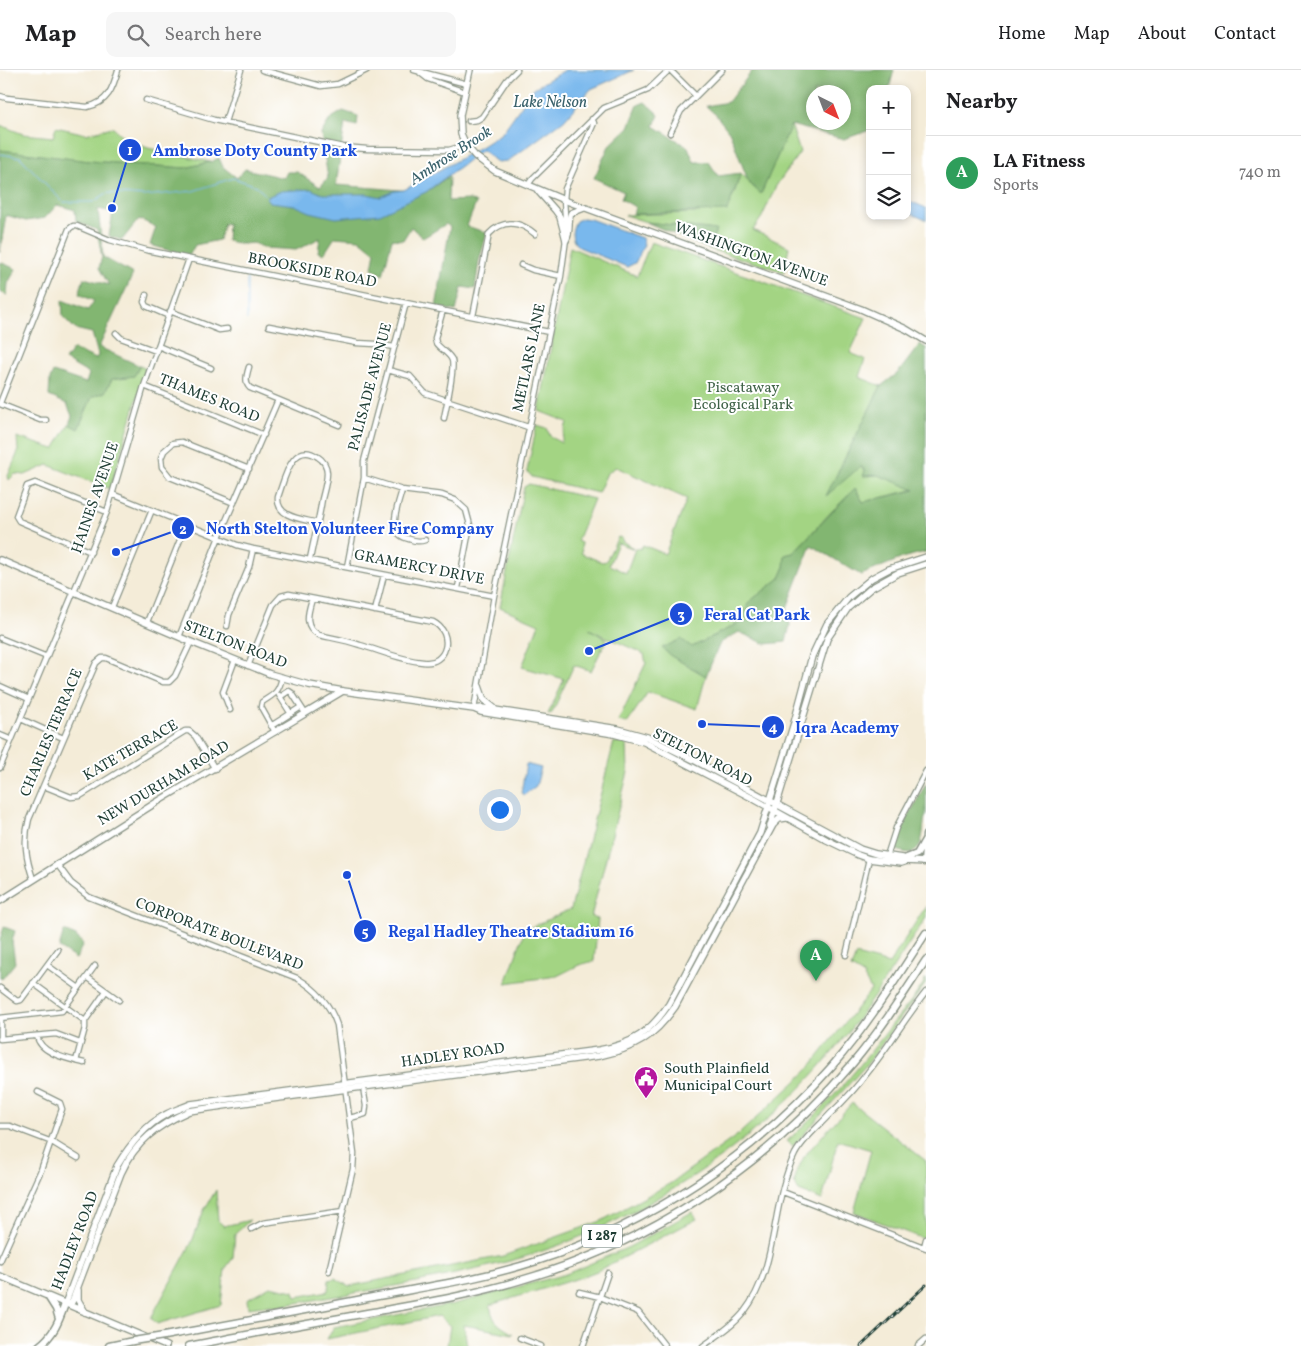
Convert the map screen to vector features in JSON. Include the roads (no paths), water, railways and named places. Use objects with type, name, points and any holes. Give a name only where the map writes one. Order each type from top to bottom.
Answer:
[{"type":"highway","points":[[905,860],[917,854],[926,837]]},
{"type":"highway","points":[[925,862],[926,837]]},
{"type":"highway","name":"I 287","points":[[109,1346],[482,1276],[566,1251],[644,1215],[692,1187],[732,1159],[766,1132],[808,1092],[844,1052],[871,1017],[926,933]]},
{"type":"highway","name":"I 287","points":[[189,1346],[489,1289],[574,1263],[645,1231],[714,1190],[784,1135],[825,1095],[855,1061],[880,1029],[926,960]]},
{"type":"highway","points":[[910,985],[926,969]]},
{"type":"highway","points":[[49,1298],[58,1314],[58,1321]]},
{"type":"highway","points":[[39,1346],[50,1336],[65,1304]]},
{"type":"main road","points":[[470,70],[459,121],[461,134],[468,147],[475,156],[495,171],[564,200]]},
{"type":"main road","points":[[537,189],[556,210],[566,240]]},
{"type":"main road","name":"WASHINGTON AVENUE","points":[[564,200],[861,309],[906,329],[926,341]]},
{"type":"main road","points":[[566,240],[571,213],[586,208]]},
{"type":"main road","name":"HADLEY ROAD","points":[[765,840],[772,810],[771,801],[812,656],[827,624],[849,597],[872,578],[926,557]]},
{"type":"main road","name":"STELTON ROAD","points":[[0,560],[248,666],[282,677],[343,691],[474,709],[498,710],[618,729],[647,737],[665,744],[860,849],[905,860],[925,862]]},
{"type":"main road","name":"HADLEY ROAD","points":[[65,1304],[72,1302],[123,1169],[136,1149],[161,1125],[189,1111],[346,1086],[363,1086],[599,1053],[634,1039],[648,1029],[659,1019],[679,987],[772,810],[777,804],[820,657],[831,632],[848,608],[871,588],[898,572],[926,564]]},
{"type":"main road","points":[[479,686],[486,703],[498,710]]},
{"type":"main road","points":[[323,687],[326,693],[324,702]]},
{"type":"main road","name":"NEW DURHAM ROAD","points":[[0,901],[57,864],[343,691]]},
{"type":"main road","name":"STELTON ROAD","points":[[474,709],[481,712],[614,734],[644,742],[754,799],[842,848],[870,859],[901,863],[905,860]]},
{"type":"main road","name":"HADLEY ROAD","points":[[65,1304],[117,1166],[137,1137],[165,1115],[191,1104],[623,1050],[637,1044],[654,1032],[675,1007],[765,840],[776,822],[786,818]]},
{"type":"main road","points":[[0,1276],[166,1346]]},
{"type":"main road","points":[[78,1286],[78,1300],[85,1312]]},
{"type":"street","points":[[0,96],[88,107],[94,106],[102,102],[110,93],[118,70]]},
{"type":"street","points":[[224,122],[241,70]]},
{"type":"street","points":[[262,70],[320,86],[338,84],[367,70]]},
{"type":"street","points":[[469,121],[477,120],[484,114],[507,80],[517,70]]},
{"type":"street","points":[[528,186],[532,179],[607,106],[648,90],[670,70],[696,96]]},
{"type":"street","points":[[670,133],[681,111],[722,70]]},
{"type":"street","points":[[416,71],[430,73],[467,84]]},
{"type":"street","points":[[416,71],[428,79],[465,92]]},
{"type":"street","points":[[428,79],[430,73]]},
{"type":"street","points":[[447,86],[450,80]]},
{"type":"street","points":[[146,100],[224,122],[342,147],[449,150],[468,147]]},
{"type":"street","name":"METLARS LANE","points":[[474,709],[494,596],[560,276],[566,240],[564,200],[568,183],[594,122],[592,119]]},
{"type":"street","points":[[473,316],[489,234],[498,226],[510,223],[525,226],[535,234]]},
{"type":"street","name":"BROOKSIDE ROAD","points":[[2,390],[69,229],[73,226],[110,240],[146,250],[549,332]]},
{"type":"street","name":"HAINES AVENUE","points":[[0,768],[107,512],[144,386],[189,259]]},
{"type":"street","points":[[521,265],[560,276]]},
{"type":"street","points":[[146,295],[144,302],[146,306],[219,330],[227,330]]},
{"type":"street","name":"PALISADE AVENUE","points":[[347,567],[364,478],[364,461],[406,303]]},
{"type":"street","points":[[443,310],[435,338],[438,347],[452,360],[448,400],[444,418]]},
{"type":"street","points":[[268,326],[356,343],[394,347]]},
{"type":"street","points":[[116,333],[122,338],[157,348],[211,368]]},
{"type":"street","points":[[250,367],[247,375],[248,386],[339,426]]},
{"type":"street","points":[[388,370],[410,376],[425,393],[528,427]]},
{"type":"street","name":"THAMES ROAD","points":[[144,386],[264,435]]},
{"type":"street","points":[[2,390],[0,403],[40,420],[46,420]]},
{"type":"street","points":[[180,637],[219,537],[278,400]]},
{"type":"street","points":[[234,503],[170,477],[162,468],[162,455],[170,445],[182,442],[249,469]]},
{"type":"street","points":[[310,559],[318,523],[327,472],[324,462],[316,455],[302,453],[292,461],[277,502],[279,508],[286,515],[318,523]]},
{"type":"street","points":[[364,478],[402,490],[442,495],[455,500],[466,510],[470,525],[458,588]]},
{"type":"street","points":[[91,552],[22,523],[16,516],[17,509],[28,486],[35,482],[107,512]]},
{"type":"street","points":[[402,490],[394,518],[396,531],[403,538],[418,541],[425,540]]},
{"type":"street","name":"GRAMERCY DRIVE","points":[[112,494],[186,525],[253,549],[494,596]]},
{"type":"street","points":[[112,607],[152,510]]},
{"type":"street","points":[[147,622],[186,525]]},
{"type":"street","points":[[227,626],[228,615],[249,567],[253,549]]},
{"type":"street","points":[[376,611],[384,575]]},
{"type":"street","points":[[248,666],[273,605],[278,599],[289,594],[433,622],[438,624],[446,634],[447,640],[442,655],[434,661],[423,662],[390,655],[358,644],[319,635],[314,632],[308,623],[307,617],[312,599]]},
{"type":"street","points":[[0,638],[47,658]]},
{"type":"street","name":"CHARLES TERRACE","points":[[33,879],[27,860],[26,832],[29,819],[98,659],[106,658],[167,683],[175,676],[191,642]]},
{"type":"street","points":[[230,710],[223,692],[236,660]]},
{"type":"street","points":[[275,732],[260,707],[262,702],[275,694],[280,687],[282,677]]},
{"type":"street","points":[[0,686],[29,699]]},
{"type":"street","points":[[280,697],[290,692],[292,693],[305,714]]},
{"type":"street","points":[[275,694],[280,697],[291,714]]},
{"type":"street","points":[[272,726],[301,707]]},
{"type":"street","points":[[21,719],[63,738]]},
{"type":"street","name":"KATE TERRACE","points":[[44,786],[71,797],[80,796],[185,731],[189,731],[195,736],[215,769]]},
{"type":"street","points":[[0,735],[12,740]]},
{"type":"street","points":[[887,856],[896,828],[926,771]]},
{"type":"street","points":[[846,954],[870,859]]},
{"type":"street","name":"CORPORATE BOULEVARD","points":[[57,864],[70,883],[89,897],[297,978],[308,984],[319,994],[337,1025],[354,1143],[354,1163],[329,1271]]},
{"type":"street","points":[[0,988],[19,1001],[23,999],[58,950]]},
{"type":"street","points":[[47,965],[80,988]]},
{"type":"street","points":[[80,1043],[56,1034],[1,1039],[0,1018],[59,1012],[66,1007],[96,966]]},
{"type":"street","points":[[87,977],[119,1000]]},
{"type":"street","points":[[33,983],[85,1020]]},
{"type":"street","points":[[76,1061],[85,1028],[85,1020],[106,991]]},
{"type":"street","points":[[703,1346],[743,1314],[757,1292],[767,1260],[782,1192],[791,1164],[803,1142],[869,1072],[926,992]]},
{"type":"street","points":[[37,1036],[40,1043],[55,1054],[84,1063]]},
{"type":"street","points":[[350,1118],[365,1114],[366,1106],[363,1086]]},
{"type":"street","points":[[0,1261],[41,1170],[52,1142],[62,1106],[58,1101],[38,1092]]},
{"type":"street","points":[[0,1126],[10,1126],[52,1142],[78,1158]]},
{"type":"street","points":[[782,1192],[925,1248],[926,1240]]},
{"type":"street","points":[[251,1229],[263,1223],[342,1211]]},
{"type":"street","points":[[583,1346],[608,1272]]},
{"type":"street","points":[[579,1292],[600,1297],[638,1312],[665,1346]]},
{"type":"street","points":[[520,1338],[541,1346]]},
{"type":"street","points":[[918,1346],[926,1339]]},
{"type":"water","name":"Lake Nelson","points":[[565,70],[634,70],[591,89],[564,120],[508,161],[497,162],[482,150],[426,192],[380,214],[336,218],[310,212],[294,205],[270,202],[267,197],[281,191],[311,189],[322,194],[367,194],[381,197],[394,191],[404,190],[502,133],[534,88]]},
{"type":"water","points":[[911,202],[926,208],[926,220],[911,214]]},
{"type":"water","points":[[583,218],[642,238],[644,245],[635,263],[627,267],[579,247],[574,241],[572,231],[576,221]]},
{"type":"water","points":[[526,764],[541,768],[536,786],[524,795],[521,793]]},
{"type":"waterway","name":"Ambrose Brook","points":[[0,154],[20,157],[63,202],[93,202],[107,193],[144,196],[193,191],[233,178],[257,186],[268,198]]},
{"type":"waterway","points":[[247,273],[247,320]]},
{"type":"railway","points":[[861,1346],[926,1285]]},
{"type":"place","name":"Ambrose Doty County Park","points":[[112,208]]},
{"type":"place","name":"North Stelton Volunteer Fire Company","points":[[116,552]]},
{"type":"place","name":"Feral Cat Park","points":[[589,651]]},
{"type":"place","name":"Iqra Academy","points":[[702,724]]},
{"type":"place","name":"Regal Hadley Theatre Stadium 16","points":[[347,875]]},
{"type":"place","name":"LA Fitness","points":[[816,981]]},
{"type":"place","name":"South Plainfield Municipal Court","points":[[646,1099]]},
{"type":"park label","name":"Piscataway Ecological Park","points":[[743,396]]}]
